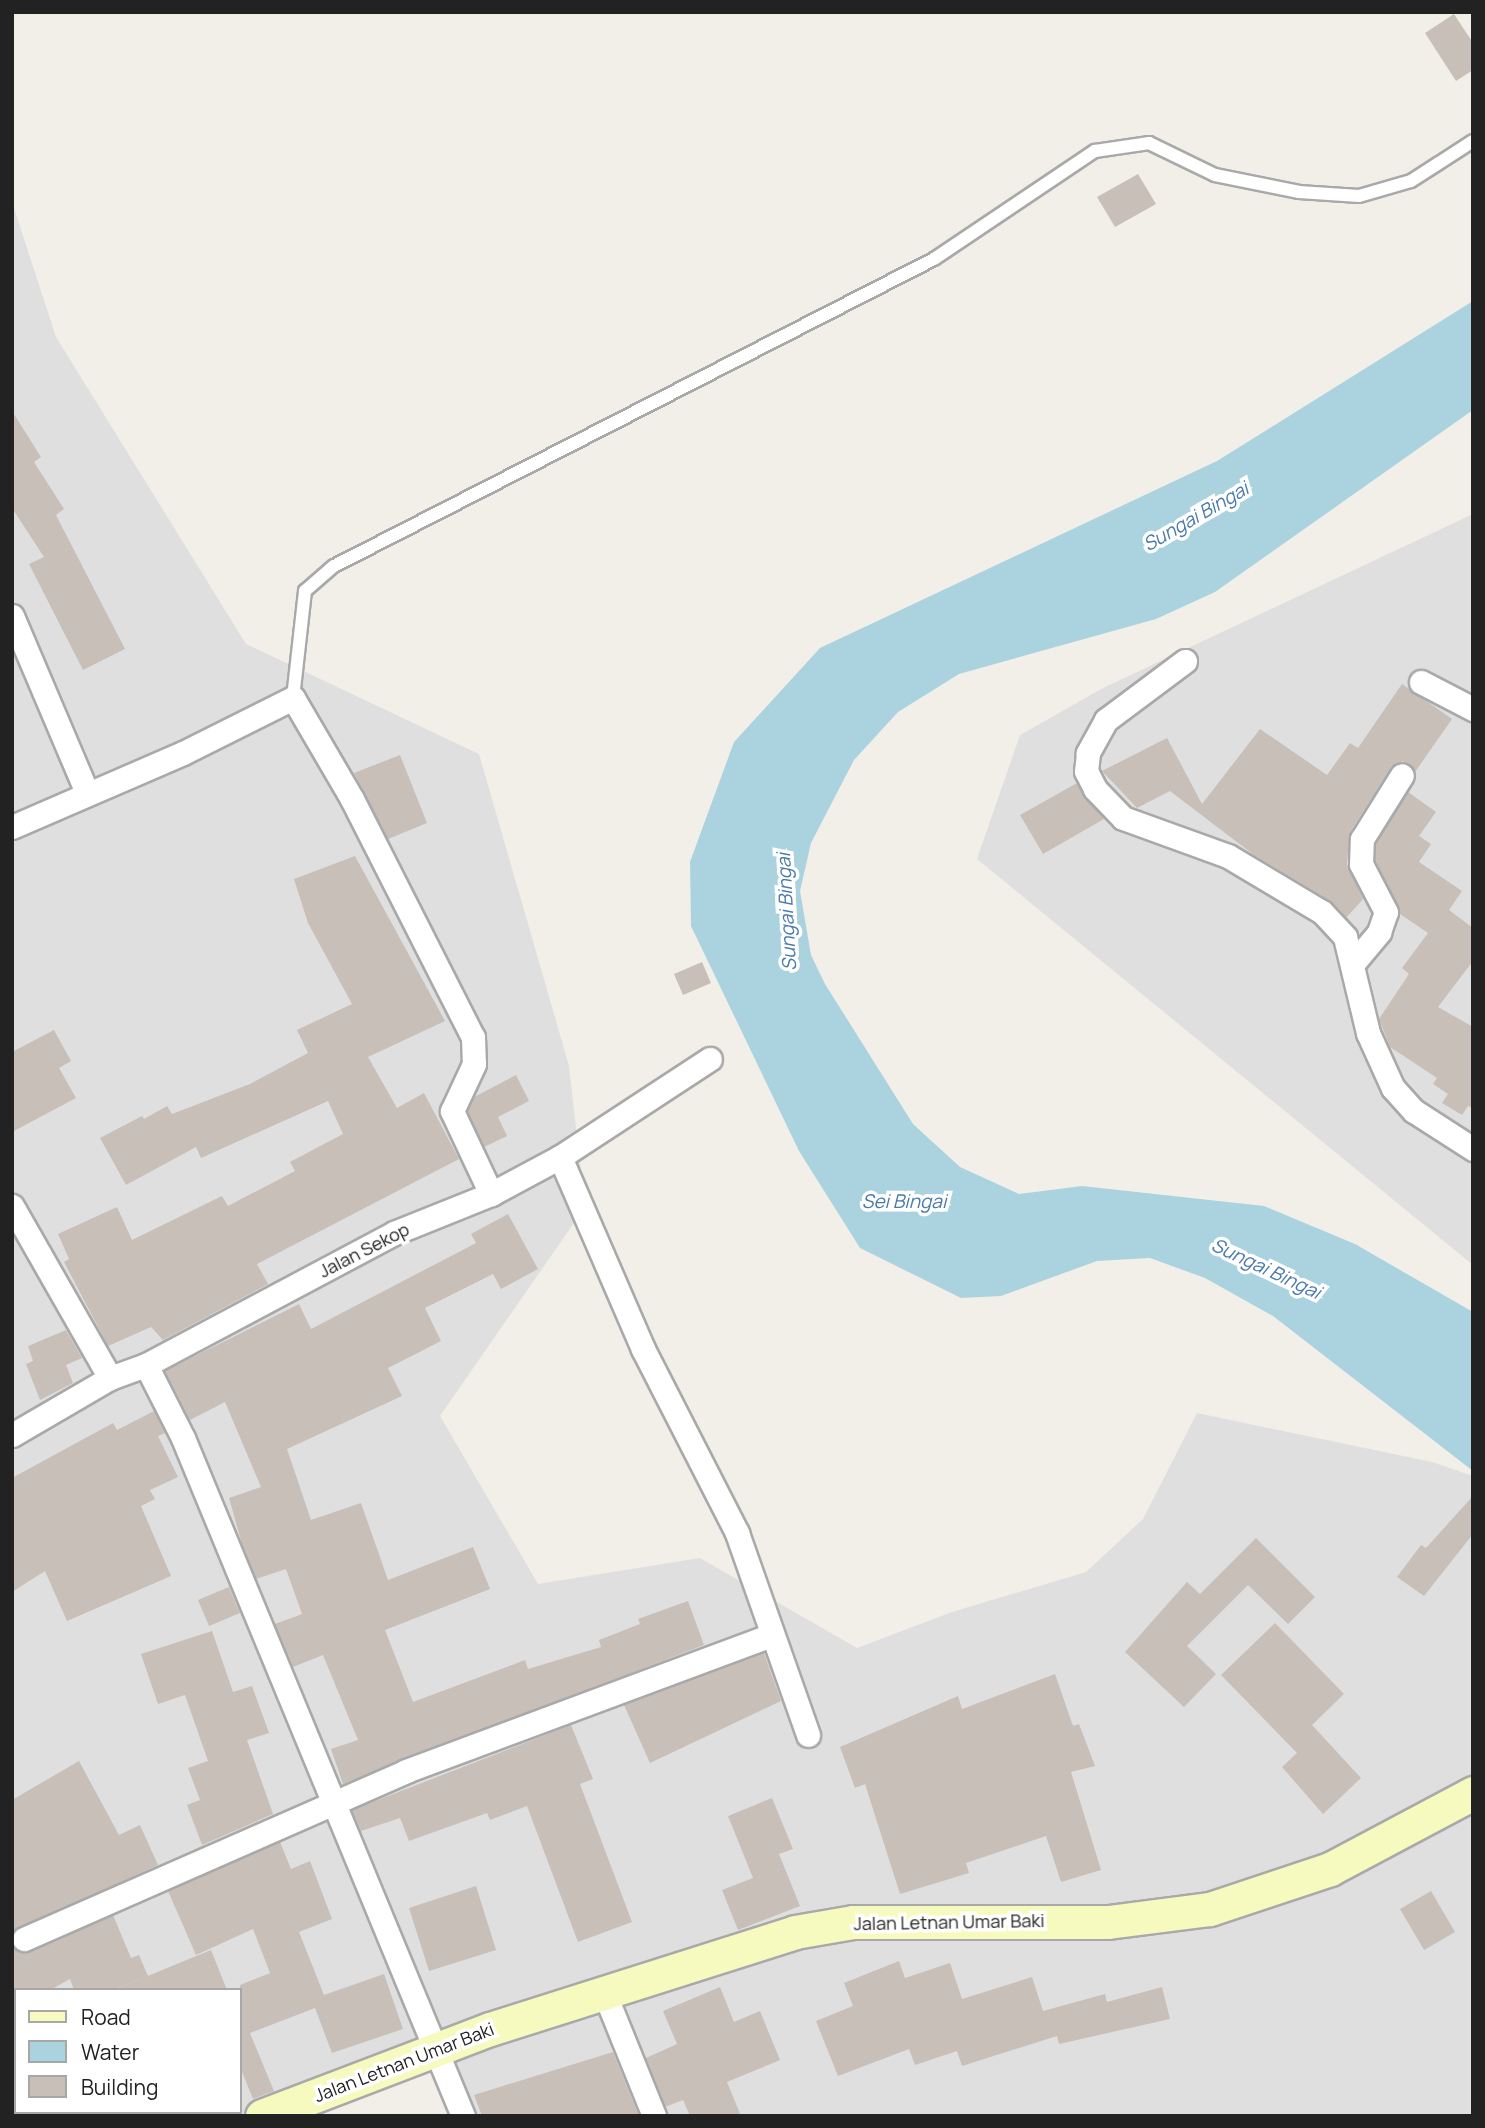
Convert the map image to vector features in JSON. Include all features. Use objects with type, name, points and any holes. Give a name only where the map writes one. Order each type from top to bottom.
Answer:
[{"type":"street","points":[[12,616],[87,793]]},
{"type":"street","points":[[1185,661],[1105,720],[1088,753],[1086,771],[1095,789],[1123,818],[1228,856],[1285,887],[1322,912],[1345,937],[1355,961],[1368,1033],[1393,1088],[1414,1111],[1473,1149]]},
{"type":"street","points":[[1421,682],[1473,709]]},
{"type":"street","points":[[12,827],[183,754],[293,698],[352,799],[473,1037],[474,1064],[452,1111],[491,1194]]},
{"type":"street","points":[[1355,961],[1378,932],[1385,912],[1361,864],[1363,839],[1402,775]]},
{"type":"street","name":"Jalan Sekop","points":[[12,1435],[110,1378],[146,1365],[394,1233],[491,1194],[560,1157],[710,1059]]},
{"type":"street","points":[[560,1157],[643,1349],[737,1534],[769,1636],[808,1735]]},
{"type":"street","points":[[12,1206],[110,1378]]},
{"type":"street","points":[[146,1365],[183,1438],[330,1802],[463,2116]]},
{"type":"street","points":[[24,1939],[330,1802],[769,1636]]},
{"type":"street","name":"Jalan Letnan Umar Baki","points":[[262,2116],[436,2051],[742,1945],[853,1922],[1108,1922],[1210,1909],[1330,1869],[1473,1793]]},
{"type":"street","points":[[604,1992],[654,2116]]},
{"type":"lane","points":[[293,698],[305,591],[334,566],[934,259],[1095,151],[1149,143],[1215,175],[1299,192],[1359,196],[1411,181],[1473,141]]},
{"type":"shaded area","points":[[12,202],[56,337],[246,644],[479,754],[569,1066],[585,1207],[440,1416],[538,1584],[700,1558],[857,1648],[952,1612],[1086,1572],[1143,1519],[1197,1413],[1432,1462],[1473,1476],[1473,2116],[454,2116],[430,2064],[264,2116],[12,2116]]},
{"type":"shaded area","points":[[1473,514],[1473,1265],[977,859],[1020,735],[1103,688]]},
{"type":"water","name":"Sei Bingai","points":[[1473,301],[1473,410],[1215,592],[1156,619],[959,674],[898,712],[854,760],[811,843],[800,891],[811,955],[825,984],[913,1124],[960,1167],[1019,1194],[1082,1186],[1264,1206],[1355,1244],[1473,1312],[1473,1471],[1273,1316],[1205,1278],[1150,1258],[1097,1261],[1001,1296],[961,1298],[860,1248],[799,1151],[691,926],[690,862],[734,742],[820,648],[1217,461]]},
{"type":"building","points":[[1454,14],[1473,43],[1473,70],[1456,81],[1425,33]]},
{"type":"building","points":[[1138,174],[1156,204],[1115,227],[1097,197]]},
{"type":"building","points":[[12,411],[41,457],[34,462],[64,509],[56,515],[125,649],[83,670],[29,564],[44,557],[12,508]]},
{"type":"building","points":[[1402,684],[1452,719],[1415,772],[1403,761],[1391,767],[1350,832],[1347,864],[1363,899],[1346,918],[1329,900],[1254,855],[1170,791],[1137,808],[1102,771],[1167,738],[1202,804],[1260,729],[1327,775],[1350,743],[1358,748]]},
{"type":"building","points":[[400,755],[427,823],[388,839],[354,773]]},
{"type":"building","points":[[1077,783],[1104,819],[1043,854],[1020,815]]},
{"type":"building","points":[[1408,792],[1436,812],[1419,836],[1431,844],[1419,862],[1462,891],[1449,910],[1473,928],[1473,961],[1438,1007],[1473,1027],[1473,1108],[1468,1106],[1462,1115],[1442,1103],[1448,1094],[1433,1084],[1437,1078],[1390,1047],[1379,1019],[1409,974],[1402,968],[1428,933],[1400,914],[1375,861],[1376,843]]},
{"type":"building","points":[[355,856],[445,1021],[368,1057],[397,1108],[424,1093],[459,1159],[257,1264],[268,1284],[163,1340],[151,1327],[108,1346],[64,1262],[69,1259],[58,1234],[117,1207],[132,1240],[222,1196],[228,1206],[295,1171],[290,1162],[343,1134],[328,1101],[201,1158],[196,1147],[126,1185],[100,1138],[167,1106],[172,1114],[250,1084],[308,1053],[297,1030],[352,1004],[308,923],[294,879]]},
{"type":"building","points":[[702,962],[711,983],[683,995],[674,974]]},
{"type":"building","points":[[54,1030],[71,1061],[59,1068],[76,1098],[12,1132],[12,1052]]},
{"type":"building","points":[[516,1075],[529,1101],[498,1117],[507,1136],[484,1147],[467,1111],[474,1097]]},
{"type":"building","points":[[508,1214],[538,1269],[501,1289],[493,1274],[425,1308],[441,1341],[388,1368],[402,1396],[287,1449],[311,1520],[361,1503],[388,1580],[473,1547],[490,1589],[385,1630],[413,1702],[525,1660],[528,1669],[601,1647],[599,1640],[640,1624],[638,1619],[688,1601],[704,1645],[343,1784],[331,1749],[358,1740],[323,1655],[293,1667],[275,1624],[302,1614],[286,1569],[256,1579],[242,1544],[229,1498],[261,1487],[225,1402],[190,1420],[165,1371],[299,1304],[311,1329],[476,1243],[471,1234]]},
{"type":"building","points":[[66,1330],[82,1358],[66,1365],[73,1383],[40,1400],[26,1364],[33,1361],[28,1346]]},
{"type":"building","points":[[154,1411],[165,1433],[158,1436],[178,1477],[150,1490],[155,1499],[141,1506],[171,1576],[67,1621],[45,1571],[12,1592],[12,1478],[113,1423],[117,1430]]},
{"type":"building","points":[[1473,1496],[1473,1534],[1424,1596],[1397,1577],[1421,1545],[1426,1548]]},
{"type":"building","points":[[1256,1538],[1315,1597],[1288,1624],[1248,1585],[1187,1646],[1216,1674],[1184,1707],[1125,1652],[1187,1582],[1200,1594]]},
{"type":"building","points":[[229,1587],[240,1613],[209,1626],[198,1600]]},
{"type":"building","points":[[1275,1623],[1344,1694],[1312,1725],[1361,1778],[1323,1814],[1282,1767],[1297,1753],[1221,1675]]},
{"type":"building","points":[[212,1631],[233,1692],[252,1686],[269,1733],[247,1740],[273,1814],[202,1845],[187,1805],[200,1800],[188,1768],[208,1761],[185,1695],[158,1704],[141,1654]]},
{"type":"building","points":[[764,1653],[781,1701],[650,1763],[624,1705]]},
{"type":"building","points":[[1055,1674],[1073,1726],[1079,1724],[1095,1766],[1071,1772],[1101,1870],[1061,1882],[1046,1836],[966,1863],[969,1873],[900,1894],[865,1784],[855,1788],[840,1747],[958,1696],[962,1709]]},
{"type":"building","points":[[571,1725],[593,1779],[580,1784],[632,1922],[578,1942],[527,1806],[490,1820],[487,1813],[409,1841],[400,1818],[361,1831],[352,1810]]},
{"type":"building","points":[[79,1761],[119,1835],[140,1825],[158,1865],[12,1932],[12,1800]]},
{"type":"building","points":[[772,1798],[793,1849],[779,1854],[800,1906],[738,1930],[722,1890],[753,1878],[728,1816]]},
{"type":"building","points":[[280,1842],[291,1869],[310,1861],[332,1919],[299,1932],[324,1995],[384,1974],[403,2029],[332,2053],[315,2008],[250,2033],[274,2091],[253,2099],[242,2072],[240,1985],[270,1973],[253,1929],[196,1955],[168,1891]]},
{"type":"building","points":[[476,1886],[496,1950],[429,1971],[409,1908]]},
{"type":"building","points":[[1431,1891],[1455,1932],[1424,1950],[1400,1909]]},
{"type":"building","points":[[113,1915],[131,1958],[139,1955],[148,1976],[118,1988],[73,1988],[70,1979],[54,1988],[12,1990],[12,1946],[30,1952]]},
{"type":"building","points":[[211,1950],[226,1988],[118,1988]]},
{"type":"building","points":[[899,1961],[905,1978],[950,1963],[962,1999],[1032,1977],[1043,2011],[1105,1994],[1107,2002],[1162,1987],[1170,2019],[1059,2044],[1057,2036],[962,2066],[957,2051],[915,2065],[909,2049],[838,2076],[816,2021],[853,2006],[844,1983]]},
{"type":"building","points":[[720,1987],[734,2022],[760,2011],[780,2060],[727,2082],[741,2116],[690,2116],[683,2100],[665,2107],[646,2058],[677,2044],[663,2011]]},
{"type":"building","points":[[613,2052],[639,2116],[482,2116],[474,2095]]},
{"type":"water label","name":"Sungai Bingai","points":[[1196,517]]},
{"type":"water label","name":"Sungai Bingai","points":[[787,912]]},
{"type":"water label","name":"Sungai Bingai","points":[[1266,1269]]}]
